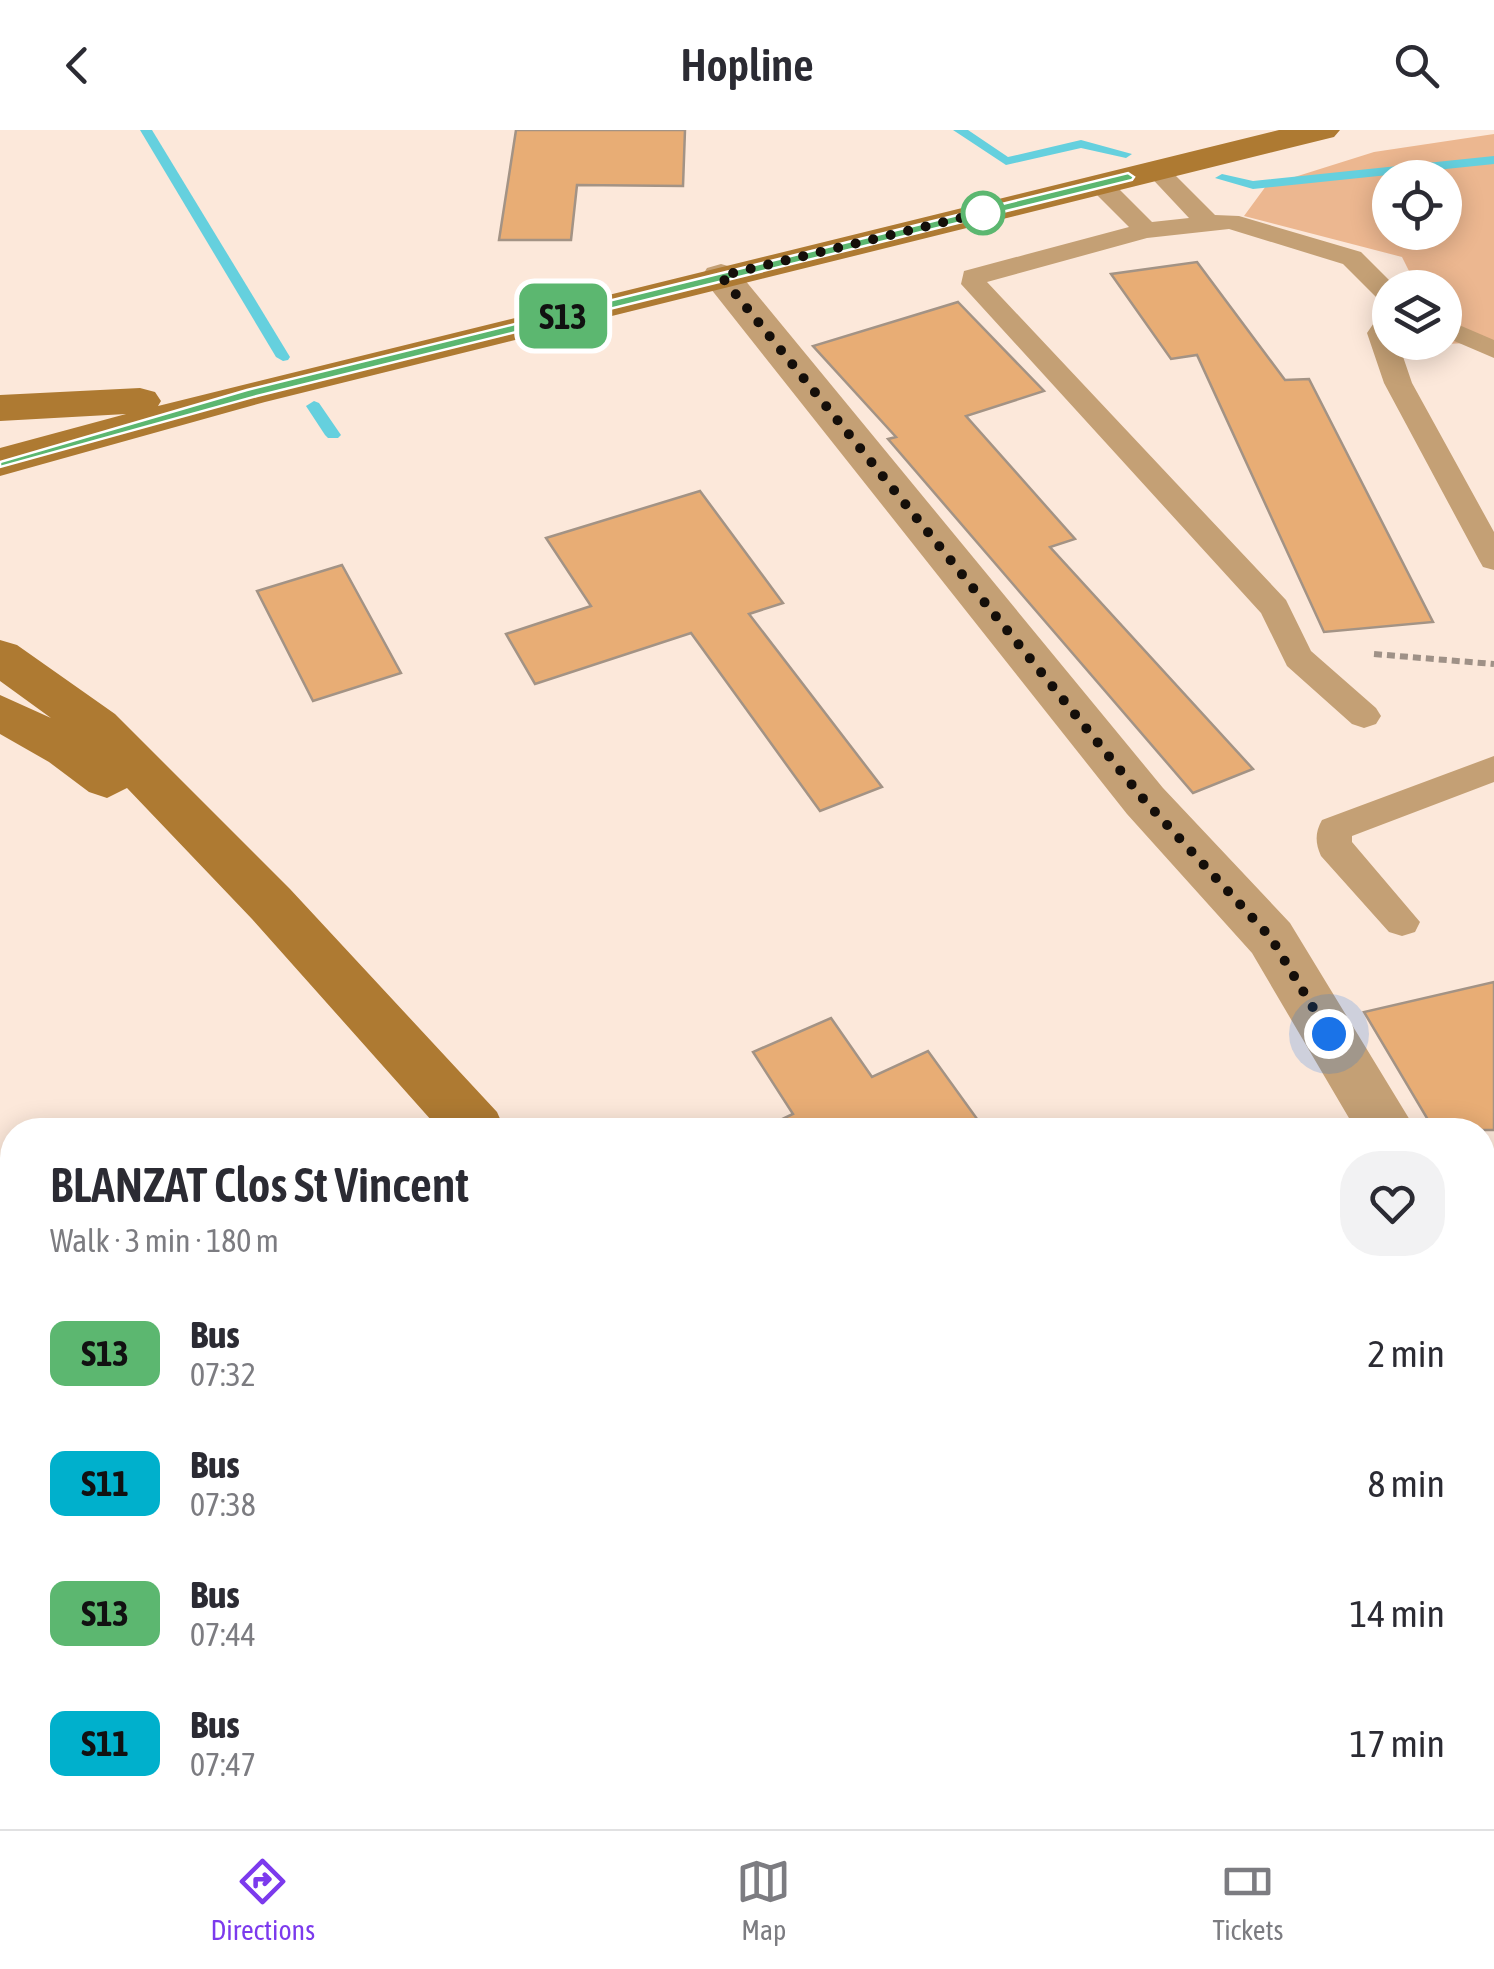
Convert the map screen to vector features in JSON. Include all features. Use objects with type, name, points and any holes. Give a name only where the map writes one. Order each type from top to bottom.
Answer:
[{"type":"main road","points":[[0,462],[252,393],[1156,170],[1270,136],[1322,130]]},
{"type":"main road","points":[[0,408],[252,393]]},
{"type":"main road","points":[[0,657],[98,727],[272,904],[465,1118]]},
{"type":"main road","points":[[0,712],[68,749],[272,904]]},
{"type":"street","points":[[721,276],[1145,801],[1271,938],[1380,1118]]},
{"type":"lane","points":[[1156,170],[1208,222]]},
{"type":"lane","points":[[1100,184],[1146,230]]},
{"type":"lane","points":[[1364,716],[1298,658],[1275,608],[974,284],[973,277],[1146,230],[1230,222],[1352,258],[1372,278]]},
{"type":"lane","points":[[1462,336],[1494,350]]},
{"type":"lane","points":[[1390,360],[1398,383],[1494,560]]},
{"type":"lane","points":[[1402,922],[1334,846],[1334,829],[1494,769]]},
{"type":"path","points":[[1298,658],[1335,650],[1494,664]]},
{"type":"shaded area","points":[[1494,134],[1494,342],[1462,343],[1462,270],[1408,270],[1402,257],[1375,250],[1462,250],[1462,160],[1372,160],[1372,249],[1244,216],[1266,186],[1374,152]]},
{"type":"building","points":[[516,130],[685,130],[683,186],[577,185],[571,240],[499,240]]},
{"type":"building","points":[[1197,262],[1285,380],[1309,379],[1433,622],[1324,632],[1197,355],[1171,359],[1111,274]]},
{"type":"building","points":[[958,302],[1044,391],[966,416],[1075,539],[1050,547],[1253,769],[1193,793],[888,439],[896,437],[813,346]]},
{"type":"building","points":[[700,491],[783,603],[749,614],[882,787],[820,811],[691,633],[535,684],[506,634],[591,606],[546,538]]},
{"type":"building","points":[[342,565],[401,673],[313,701],[257,591]]},
{"type":"building","points":[[1494,982],[1494,1118],[1427,1118],[1364,1012]]},
{"type":"building","points":[[831,1018],[872,1077],[928,1051],[976,1118],[784,1118],[793,1114],[753,1052]]},
{"type":"waterway","points":[[146,130],[283,357]]},
{"type":"waterway","points":[[959,130],[1006,161],[1081,144],[1126,154]]},
{"type":"waterway","points":[[1222,178],[1253,185],[1494,160]]},
{"type":"waterway","points":[[314,406],[333,435]]},
{"type":"bus line","name":"S13","points":[[0,462],[252,393],[1128,177]]},
{"type":"route","points":[[983,213],[998,209],[721,276],[1145,801],[1271,938],[1329,1034]]}]
